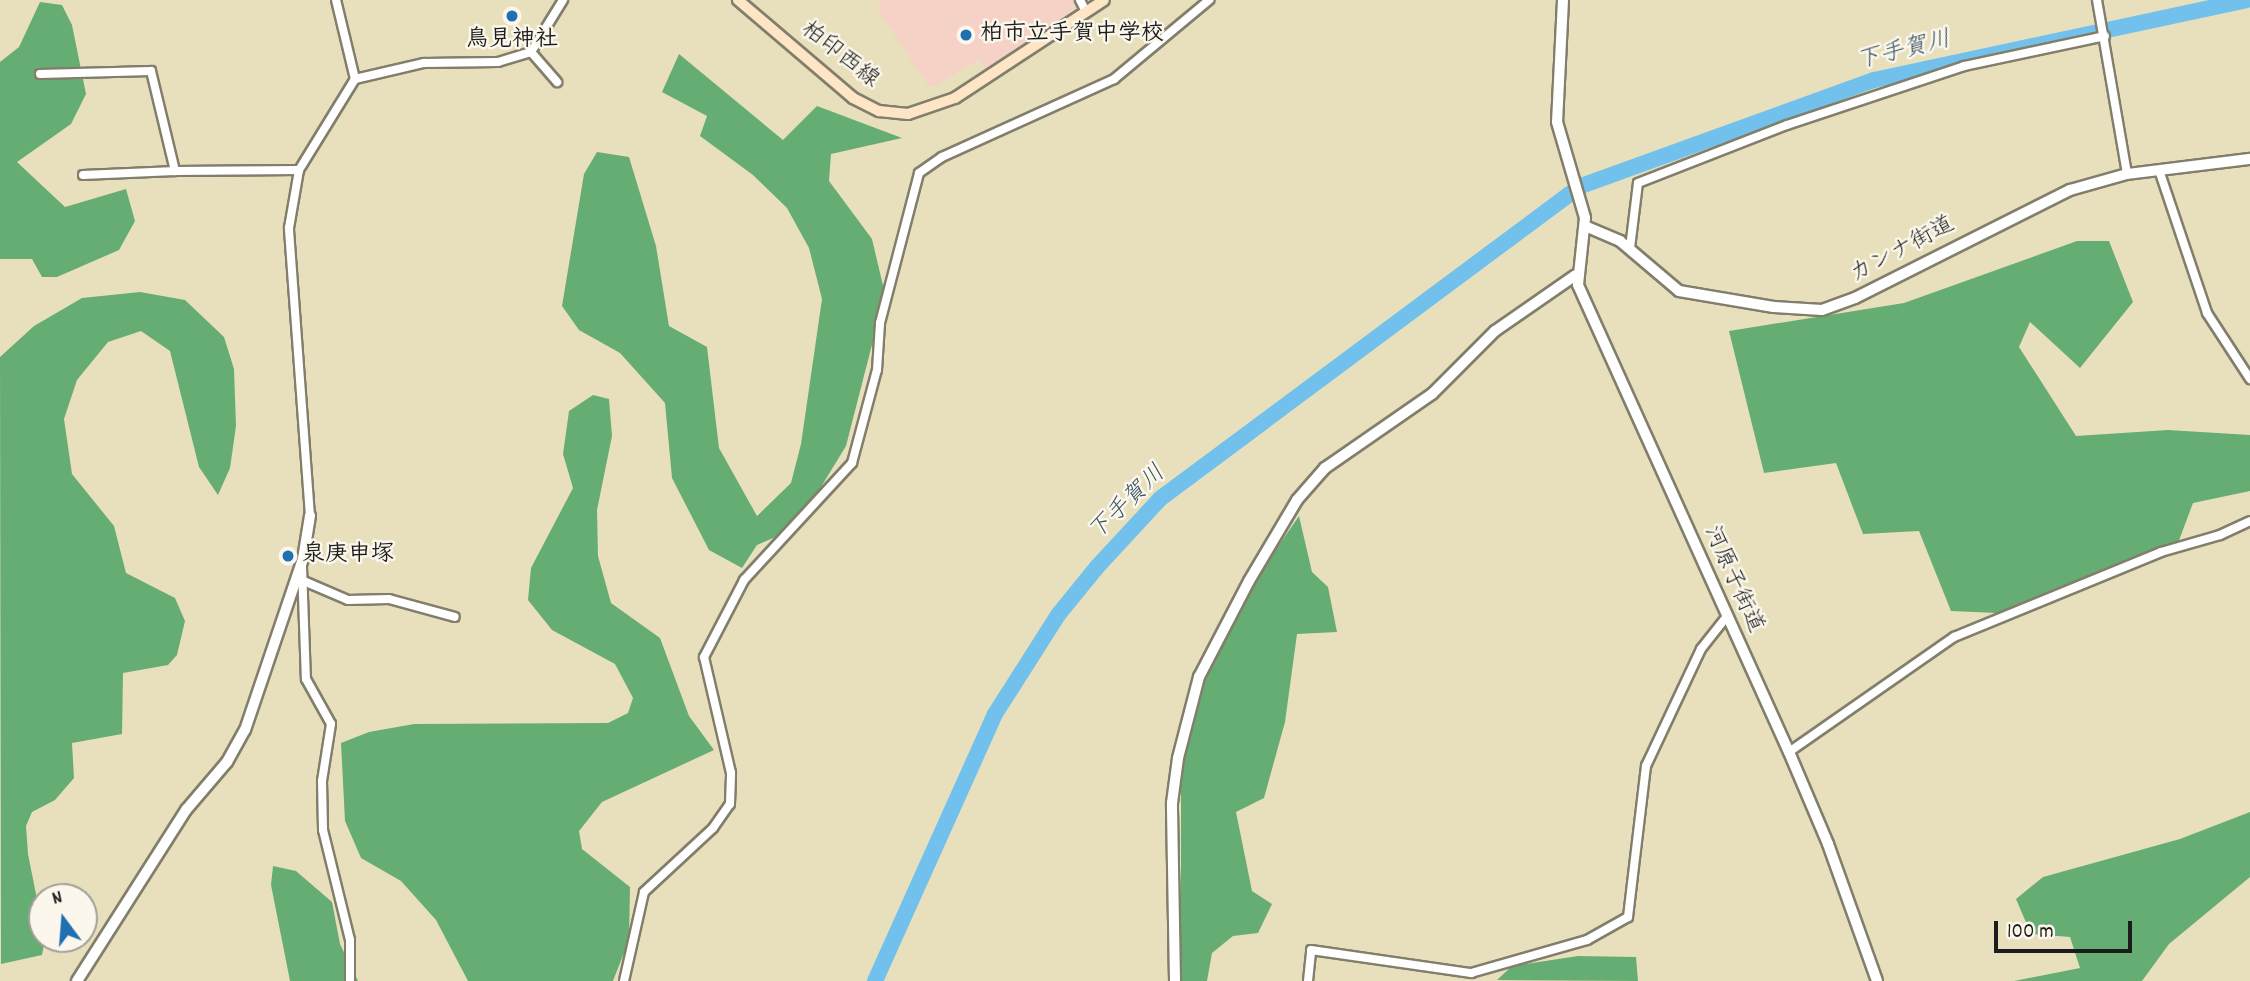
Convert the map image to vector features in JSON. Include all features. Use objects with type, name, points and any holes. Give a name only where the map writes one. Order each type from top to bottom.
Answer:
[{"type":"main road","name":"柏印西線","points":[[738,0],[853,98],[879,111],[908,114],[955,98],[1104,0]]},
{"type":"street","points":[[77,981],[186,810],[227,762],[245,730],[299,579],[310,516],[289,229],[299,170],[355,79],[336,0]]},
{"type":"street","points":[[355,79],[424,63],[498,62],[531,52],[563,0]]},
{"type":"street","points":[[1080,0],[1086,12]]},
{"type":"street","points":[[624,981],[644,892],[713,828],[730,804],[733,780],[704,657],[744,580],[852,463],[877,370],[880,323],[919,173],[955,151],[1114,79],[1209,0]]},
{"type":"street","points":[[1175,981],[1172,803],[1178,758],[1199,677],[1249,581],[1297,500],[1325,468],[1432,394],[1495,331],[1576,275],[1585,226],[1557,122],[1563,0]]},
{"type":"street","points":[[2097,0],[2127,174]]},
{"type":"street","points":[[1630,248],[1638,183],[1787,125],[1964,66],[2105,36]]},
{"type":"street","points":[[531,52],[557,82]]},
{"type":"street","points":[[40,74],[151,71],[175,171]]},
{"type":"street","name":"カンナ街道","points":[[1585,226],[1630,248],[1679,291],[1774,307],[1822,310],[1855,298],[2031,207],[2127,174],[2250,159]]},
{"type":"street","points":[[83,175],[299,170]]},
{"type":"street","points":[[2158,170],[2207,313],[2250,379]]},
{"type":"street","name":"河原子街道","points":[[1576,275],[1789,752],[1828,844],[1877,981]]},
{"type":"street","points":[[1789,752],[1954,637],[2250,521]]},
{"type":"street","points":[[299,579],[348,600],[388,598],[456,617]]},
{"type":"street","points":[[299,579],[306,679],[331,724],[322,781],[323,830],[350,940],[350,981]]},
{"type":"street","points":[[1308,981],[1311,950],[1471,973],[1587,940],[1628,917],[1646,766],[1701,649],[1728,615]]},
{"type":"shaded area","name":"柏市立手賀中学校","points":[[880,0],[1078,2],[1076,10],[986,69],[978,60],[935,86],[928,85],[878,10]]},
{"type":"green space","points":[[40,2],[62,5],[72,25],[86,94],[71,124],[17,162],[65,207],[126,189],[135,221],[119,250],[57,277],[42,277],[32,259],[0,259],[0,62],[19,47]]},
{"type":"green space","points":[[679,54],[783,140],[817,106],[902,138],[831,154],[829,181],[872,239],[885,294],[846,446],[813,500],[778,536],[757,545],[742,568],[709,550],[672,478],[665,403],[620,353],[579,330],[562,306],[584,174],[597,152],[629,157],[656,246],[669,326],[707,347],[719,448],[757,516],[791,483],[801,444],[822,299],[809,248],[787,208],[753,175],[700,136],[707,116],[662,92]]},
{"type":"green space","points":[[2077,241],[2109,241],[2133,302],[2080,368],[2030,322],[2019,347],[2076,436],[2168,430],[2250,435],[2250,491],[2193,503],[2175,551],[1997,613],[1951,611],[1919,531],[1863,534],[1836,463],[1764,473],[1729,331],[1904,303]]},
{"type":"green space","points":[[140,292],[185,300],[224,337],[234,369],[236,426],[230,468],[218,495],[199,467],[170,351],[141,331],[108,342],[77,380],[64,419],[72,474],[114,526],[126,573],[175,598],[185,621],[177,655],[168,665],[123,673],[122,734],[72,743],[74,778],[55,800],[32,812],[26,826],[34,883],[28,883],[28,953],[42,955],[1,964],[0,357],[34,326],[82,298]]},
{"type":"green space","points":[[593,395],[609,399],[612,436],[597,510],[598,556],[611,603],[660,638],[689,716],[714,750],[602,802],[579,831],[582,849],[630,887],[629,940],[613,981],[468,981],[436,920],[401,881],[361,858],[345,821],[341,743],[369,732],[414,724],[608,723],[628,713],[633,698],[615,664],[552,630],[528,600],[531,568],[573,488],[563,454],[569,411]]},
{"type":"green space","points":[[1299,516],[1312,572],[1328,587],[1337,632],[1297,634],[1285,722],[1264,798],[1236,812],[1252,891],[1272,904],[1258,933],[1233,936],[1212,953],[1207,981],[1181,981],[1181,772],[1207,673],[1257,577]]},
{"type":"green space","points":[[2250,812],[2250,877],[2169,944],[2142,981],[2014,981],[2080,968],[2070,937],[2031,934],[2016,899],[2043,877],[2180,839]]},
{"type":"green space","points":[[273,866],[296,871],[332,902],[340,944],[358,981],[290,981],[271,885]]},
{"type":"green space","points":[[1578,956],[1636,957],[1638,981],[1497,980],[1512,966]]},
{"type":"waterway","name":"下手賀川","points":[[1581,186],[1874,80],[2247,0]]},
{"type":"waterway","name":"下手賀川","points":[[875,981],[995,714],[1058,615],[1097,567],[1161,498],[1571,193]]},
{"type":"place","name":"鳥見神社","points":[[512,16]]},
{"type":"place","name":"柏市立手賀中学校","points":[[966,35]]},
{"type":"place","name":"泉庚申塚","points":[[288,556]]}]
